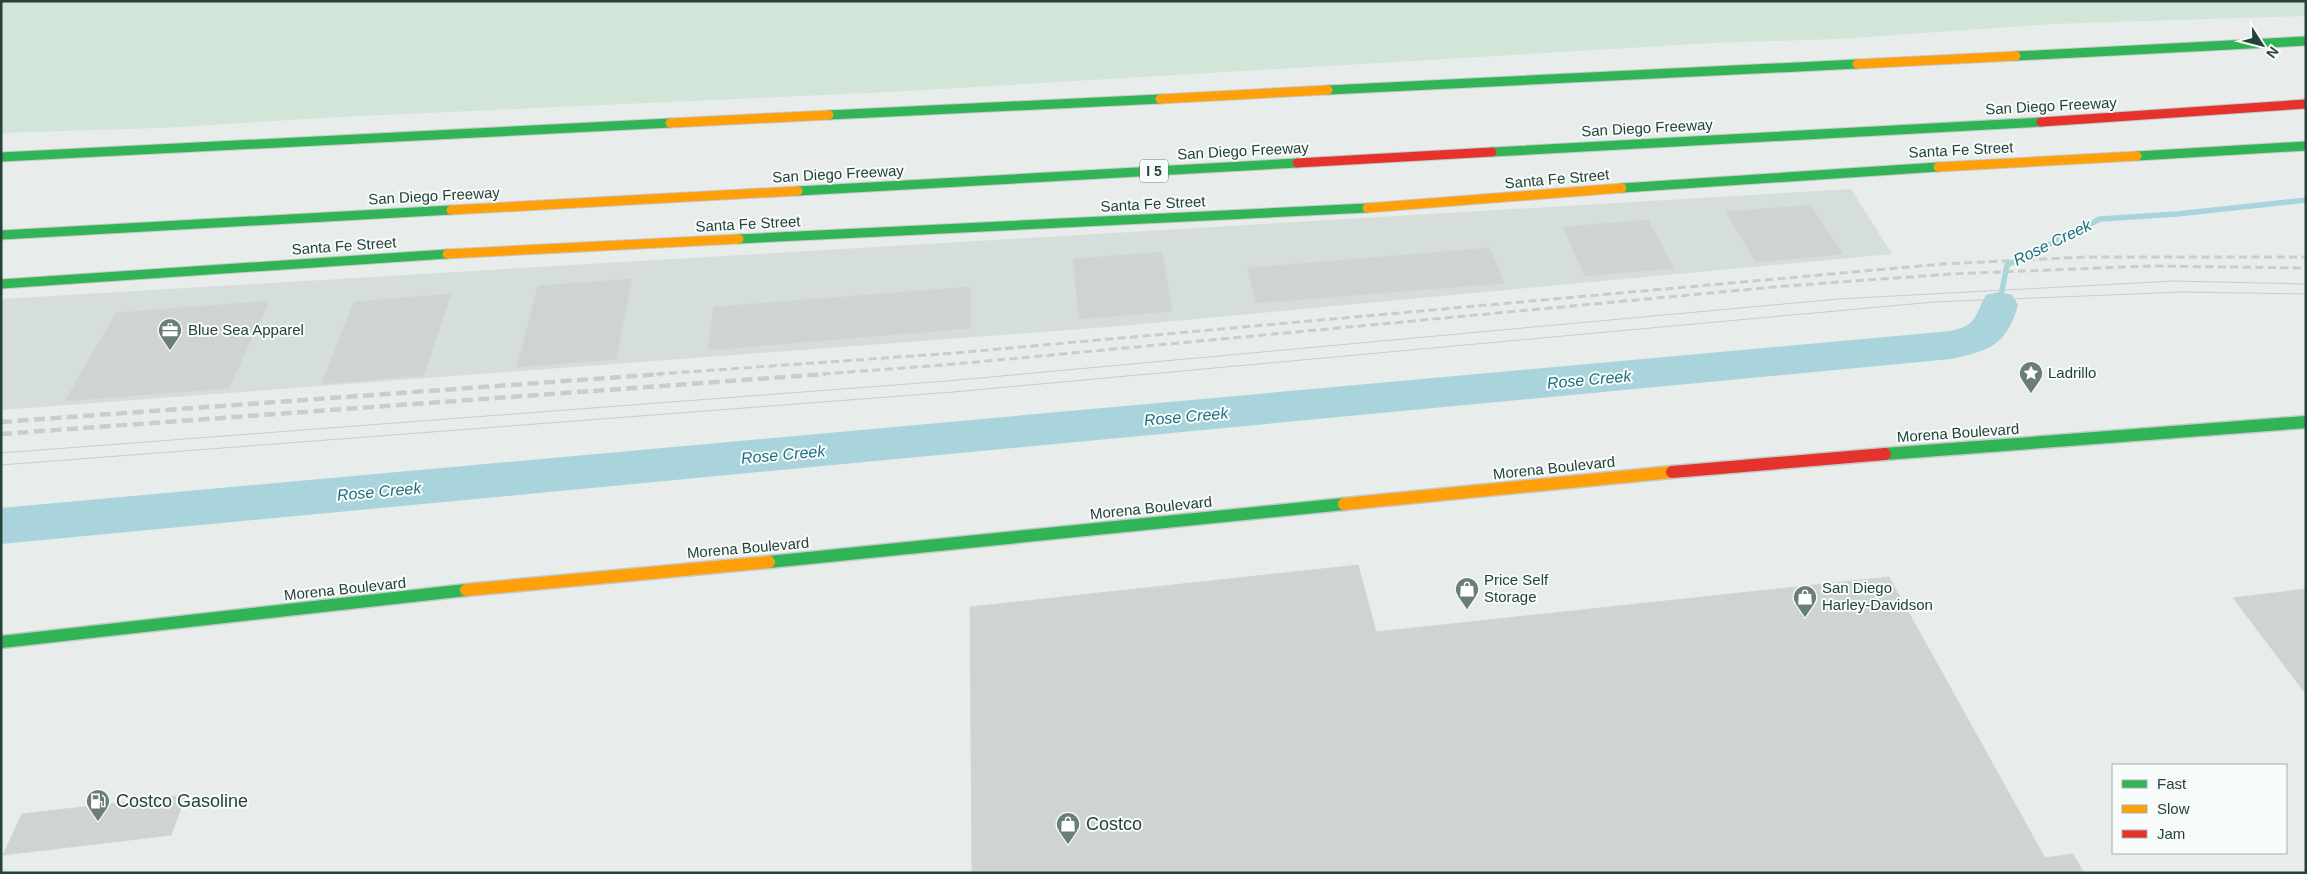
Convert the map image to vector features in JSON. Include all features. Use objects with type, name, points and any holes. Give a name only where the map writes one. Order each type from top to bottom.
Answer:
[{"type":"main road","points":[[1,157],[2306,41]]},
{"type":"main road","name":"San Diego Freeway","points":[[1,235],[2116,118],[2306,104]]},
{"type":"main road","name":"Santa Fe Street","points":[[1,284],[490,251],[1372,208],[1731,179],[2306,146]]},
{"type":"main road","name":"Morena Boulevard","points":[[1,642],[556,581],[733,564],[918,550],[1030,535],[1755,464],[2306,422]]},
{"type":"shaded area","points":[[1851,189],[1892,254],[1121,326],[1,410],[1,299]]},
{"type":"green space","points":[[1,1],[2306,1],[2306,16],[2053,24],[1839,39],[1713,43],[890,92],[340,117],[163,128],[1,133]]},
{"type":"building","points":[[1810,205],[1843,254],[1756,262],[1726,212]]},
{"type":"building","points":[[1648,220],[1674,268],[1585,276],[1563,227]]},
{"type":"building","points":[[1490,248],[1504,283],[1256,303],[1248,268]]},
{"type":"building","points":[[1162,252],[1172,311],[1079,319],[1073,259]]},
{"type":"building","points":[[632,279],[616,359],[517,367],[538,286]]},
{"type":"building","points":[[970,287],[971,328],[708,350],[714,307]]},
{"type":"building","points":[[451,294],[424,375],[322,384],[354,302]]},
{"type":"building","name":"Blue Sea Apparel","points":[[269,301],[229,388],[65,401],[116,313]]},
{"type":"building","points":[[1358,565],[1376,632],[1889,577],[2045,858],[2073,854],[2084,873],[972,873],[970,607]]},
{"type":"building","points":[[2306,589],[2306,694],[2233,598]]},
{"type":"building","points":[[186,795],[171,835],[3,855],[22,814]]},
{"type":"waterway","name":"Rose Creek","points":[[1999,305],[2007,265],[2100,219],[2177,214],[2306,200]]},
{"type":"waterway","name":"Rose Creek","points":[[1,526],[1951,345],[1970,341],[1983,335],[1992,324],[1999,305]]},
{"type":"tram line","points":[[1,453],[947,381],[1838,299],[2174,281],[2306,284]]},
{"type":"tram line","points":[[1,465],[953,392],[1934,302],[2184,292],[2306,294]]},
{"type":"railway","points":[[644,375],[955,353],[1942,264],[2085,257],[2306,257]]},
{"type":"railway","points":[[810,375],[955,364],[1785,286],[1950,274],[2152,266],[2306,268]]},
{"type":"railway","points":[[1,422],[662,374]]},
{"type":"railway","points":[[1,434],[826,374]]},
{"type":"traffic: fast","points":[[2016,56],[2306,41]]},
{"type":"traffic: fast","points":[[1328,90],[1857,64]]},
{"type":"traffic: fast","points":[[829,115],[1160,99]]},
{"type":"traffic: fast","points":[[1492,152],[2041,122]]},
{"type":"traffic: fast","points":[[1,157],[670,123]]},
{"type":"traffic: fast","points":[[2137,156],[2306,146]]},
{"type":"traffic: fast","points":[[798,191],[1297,163]]},
{"type":"traffic: fast","points":[[1622,188],[1938,167]]},
{"type":"traffic: fast","points":[[739,239],[1367,208]]},
{"type":"traffic: fast","points":[[1,235],[451,210]]},
{"type":"traffic: fast","points":[[1,284],[447,254]]},
{"type":"traffic: fast","points":[[1885,454],[2306,422]]},
{"type":"traffic: fast","points":[[769,562],[1344,504]]},
{"type":"traffic: fast","points":[[1,642],[466,590]]},
{"type":"traffic: slow","points":[[1857,64],[2016,56]]},
{"type":"traffic: slow","points":[[1160,99],[1328,90]]},
{"type":"traffic: slow","points":[[670,123],[829,115]]},
{"type":"traffic: slow","points":[[1938,167],[2137,156]]},
{"type":"traffic: slow","points":[[1367,208],[1622,188]]},
{"type":"traffic: slow","points":[[451,210],[798,191]]},
{"type":"traffic: slow","points":[[447,254],[739,239]]},
{"type":"traffic: slow","points":[[1344,504],[1672,472]]},
{"type":"traffic: slow","points":[[466,590],[769,562]]},
{"type":"traffic: jam","points":[[2041,122],[2306,104]]},
{"type":"traffic: jam","points":[[1297,163],[1492,152]]},
{"type":"traffic: jam","points":[[1672,472],[1885,454]]},
{"type":"place","name":"Blue Sea Apparel","points":[[170,351]]},
{"type":"place","name":"Ladrillo","points":[[2031,394]]},
{"type":"place","name":"Price Self Storage","points":[[1467,610]]},
{"type":"place","name":"San Diego Harley-Davidson","points":[[1805,618]]},
{"type":"place","name":"Costco Gasoline","points":[[98,822]]},
{"type":"place","name":"Costco","points":[[1068,845]]}]
